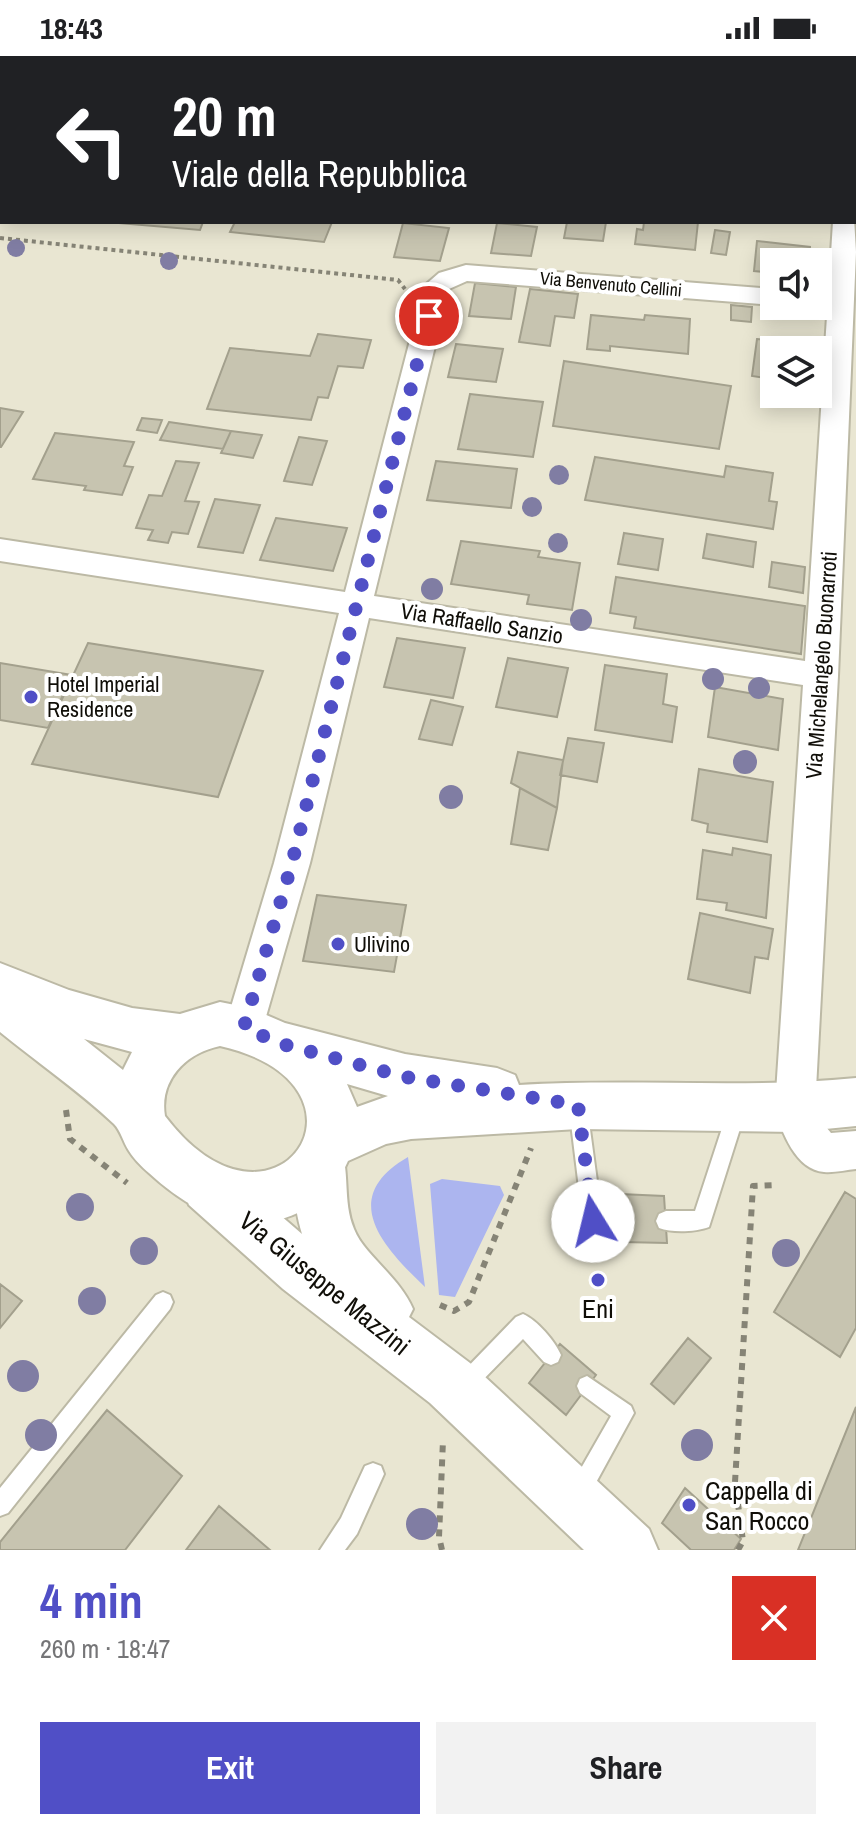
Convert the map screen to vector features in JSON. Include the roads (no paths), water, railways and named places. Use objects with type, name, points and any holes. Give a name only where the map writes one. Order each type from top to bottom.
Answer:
[{"type":"main road","points":[[0,984],[96,1023],[141,1034],[180,1036]]},
{"type":"main road","points":[[0,1003],[139,1113]]},
{"type":"main road","points":[[578,1105],[405,1077],[220,1024],[195,1028],[180,1036],[161,1053],[145,1075],[139,1093],[143,1128],[157,1146],[208,1187],[241,1199],[257,1200],[293,1189],[326,1152],[381,1121],[411,1115],[578,1105],[795,1108],[856,1102]]},
{"type":"main road","points":[[261,1035],[324,1085],[331,1096],[335,1110],[326,1152]]},
{"type":"main road","name":"Via Giuseppe Mazzini","points":[[326,1152],[320,1204],[332,1247],[448,1403]]},
{"type":"main road","name":"Via Giuseppe Mazzini","points":[[208,1187],[251,1221],[448,1403],[574,1499],[628,1550]]},
{"type":"street","name":"Via Michelangelo Buonarroti","points":[[832,291],[845,224]]},
{"type":"street","name":"Via Benvenuto Cellini","points":[[357,604],[437,286],[448,278],[466,273],[760,296]]},
{"type":"street","name":"Via Michelangelo Buonarroti","points":[[795,1108],[802,950],[822,676],[830,320]]},
{"type":"street","name":"Via Raffaello Sanzio","points":[[0,550],[822,676]]},
{"type":"street","points":[[261,1035],[288,877],[357,604]]},
{"type":"street","points":[[795,1108],[800,1126],[822,1153],[856,1150]]},
{"type":"lane","points":[[578,1105],[593,1221],[621,1221]]},
{"type":"lane","points":[[666,1221],[702,1220],[738,1108]]},
{"type":"lane","points":[[0,1505],[163,1302]]},
{"type":"lane","points":[[448,1403],[523,1324],[551,1355]]},
{"type":"lane","points":[[574,1499],[624,1413],[587,1386]]},
{"type":"lane","points":[[331,1550],[349,1526],[373,1474]]},
{"type":"place","name":"Hotel Imperial Residence","points":[[31,697]]},
{"type":"place","name":"Ulivino","points":[[338,944]]},
{"type":"place","name":"Eni","points":[[598,1280]]},
{"type":"place","name":"Cappella di San Rocco","points":[[689,1505]]}]
